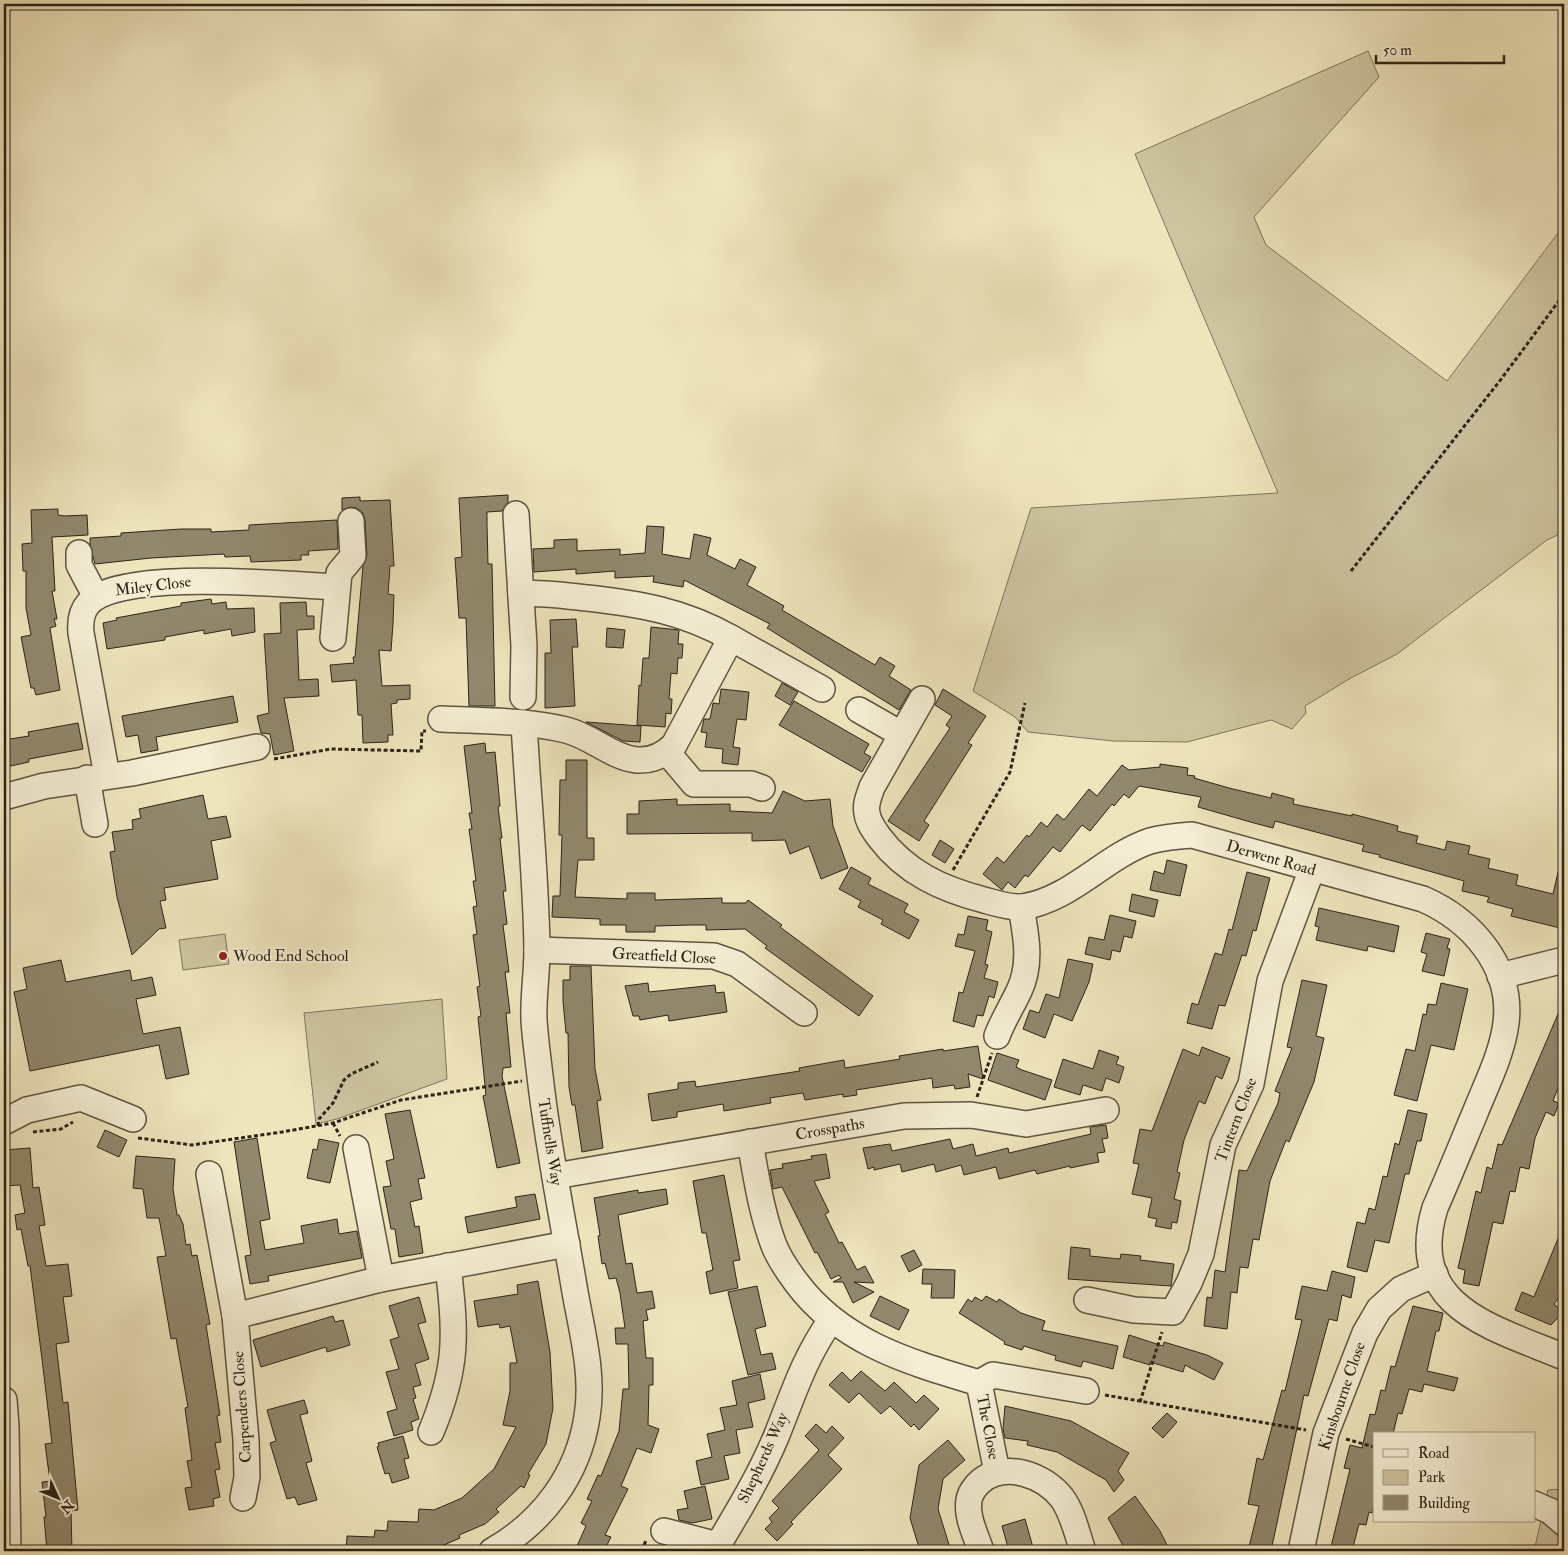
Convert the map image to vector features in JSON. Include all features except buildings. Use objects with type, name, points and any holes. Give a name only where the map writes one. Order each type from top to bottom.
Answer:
[{"type":"street","points":[[516,514],[524,646],[523,697]]},
{"type":"street","points":[[333,638],[339,573],[353,556],[351,521]]},
{"type":"street","points":[[79,553],[80,565],[84,576],[96,597]]},
{"type":"street","name":"Miley Close","points":[[95,824],[97,777],[80,633],[83,612],[88,603],[96,597],[111,591],[174,581],[337,587]]},
{"type":"street","points":[[522,594],[546,594],[639,604],[670,611],[704,623],[779,663],[822,689]]},
{"type":"street","points":[[441,719],[524,723],[568,731],[635,760],[647,760],[674,742],[731,638]]},
{"type":"street","name":"Derwent Road","points":[[922,699],[872,787],[867,802],[867,813],[872,827],[903,862],[920,876],[943,888],[996,903],[1021,907],[1050,898],[1064,891],[1133,848],[1171,836],[1192,835],[1423,899],[1440,906],[1472,930],[1489,950],[1500,976],[1506,1002],[1506,1021],[1497,1061],[1429,1228],[1429,1250],[1435,1274],[1445,1295],[1473,1318],[1564,1357]]},
{"type":"street","points":[[864,713],[901,734]]},
{"type":"street","name":"Tuffnells Way","points":[[492,1551],[520,1544],[531,1525],[550,1503],[567,1476],[579,1449],[587,1418],[588,1366],[555,1176],[540,1078],[534,1019],[537,950],[524,723]]},
{"type":"street","points":[[674,742],[694,784],[751,784],[762,788]]},
{"type":"street","points":[[4,797],[44,786],[263,753]]},
{"type":"street","name":"Tintern Close","points":[[1174,1312],[1201,1254],[1223,1145],[1251,1084],[1270,981],[1312,869]]},
{"type":"street","points":[[998,1036],[1002,1022],[1020,989],[1027,965],[1026,938],[1021,907]]},
{"type":"street","name":"Greatfield Close","points":[[537,950],[714,956],[737,964],[804,1013]]},
{"type":"street","points":[[1500,976],[1563,963]]},
{"type":"street","points":[[4,1122],[27,1110],[81,1098],[133,1127]]},
{"type":"street","name":"Crosspaths","points":[[555,1176],[904,1116],[971,1115],[1026,1124],[1106,1110]]},
{"type":"street","points":[[750,1142],[762,1211],[774,1245],[788,1271],[807,1296],[831,1320],[865,1342],[906,1360],[979,1383],[993,1375],[1086,1391]]},
{"type":"street","points":[[356,1148],[381,1279]]},
{"type":"street","name":"Carpenders Close","points":[[209,1174],[235,1316],[246,1440],[247,1477],[243,1498]]},
{"type":"street","points":[[235,1316],[381,1279],[567,1244]]},
{"type":"street","points":[[431,1432],[450,1380],[455,1348],[448,1266]]},
{"type":"street","name":"Kinsbourne Close","points":[[1301,1551],[1326,1433],[1365,1332],[1379,1309],[1401,1289],[1435,1274]]},
{"type":"street","points":[[1087,1300],[1134,1310],[1174,1312]]},
{"type":"street","name":"Shepherds Way","points":[[664,1531],[718,1545],[740,1509],[772,1447],[802,1367],[831,1320]]},
{"type":"street","name":"The Close","points":[[979,1383],[997,1472]]},
{"type":"street","points":[[4,1400],[8,1475],[8,1551]]},
{"type":"street","name":"The Close","points":[[981,1551],[968,1511],[969,1497],[977,1484],[997,1472],[1011,1470],[1034,1477],[1049,1485],[1062,1498],[1071,1516],[1083,1551]]},
{"type":"street","points":[[1536,1505],[1550,1511],[1564,1523]]},
{"type":"path","points":[[1351,571],[1502,378],[1564,294]]},
{"type":"path","points":[[943,888],[1010,772],[1025,703]]},
{"type":"path","points":[[263,753],[331,749],[421,751],[422,731],[437,732],[441,719]]},
{"type":"path","points":[[971,1115],[998,1036]]},
{"type":"path","points":[[318,1126],[319,1119],[333,1103],[344,1080],[351,1074],[378,1062]]},
{"type":"path","points":[[133,1127],[140,1139],[192,1145],[318,1126],[333,1123],[401,1100],[540,1078]]},
{"type":"path","points":[[32,1132],[61,1129],[76,1121]]},
{"type":"path","points":[[1140,1402],[1164,1326],[1174,1312]]},
{"type":"path","points":[[1086,1391],[1140,1402],[1326,1433],[1373,1447]]},
{"type":"green space","points":[[1368,51],[1379,77],[1254,217],[1266,245],[1447,381],[1564,225],[1564,532],[1547,540],[1397,654],[1349,679],[1305,706],[1306,713],[1292,729],[1271,720],[1187,742],[1113,741],[1028,732],[1015,717],[973,691],[1031,508],[1278,493],[1135,154]]},
{"type":"green space","points":[[225,934],[229,964],[183,970],[179,940]]},
{"type":"green space","points":[[442,999],[447,1079],[337,1119],[316,1124],[304,1013]]},
{"type":"green space","points":[[1564,1489],[1564,1551],[1534,1551],[1548,1490]]},
{"type":"place","name":"Wood End School","points":[[223,956]]}]
